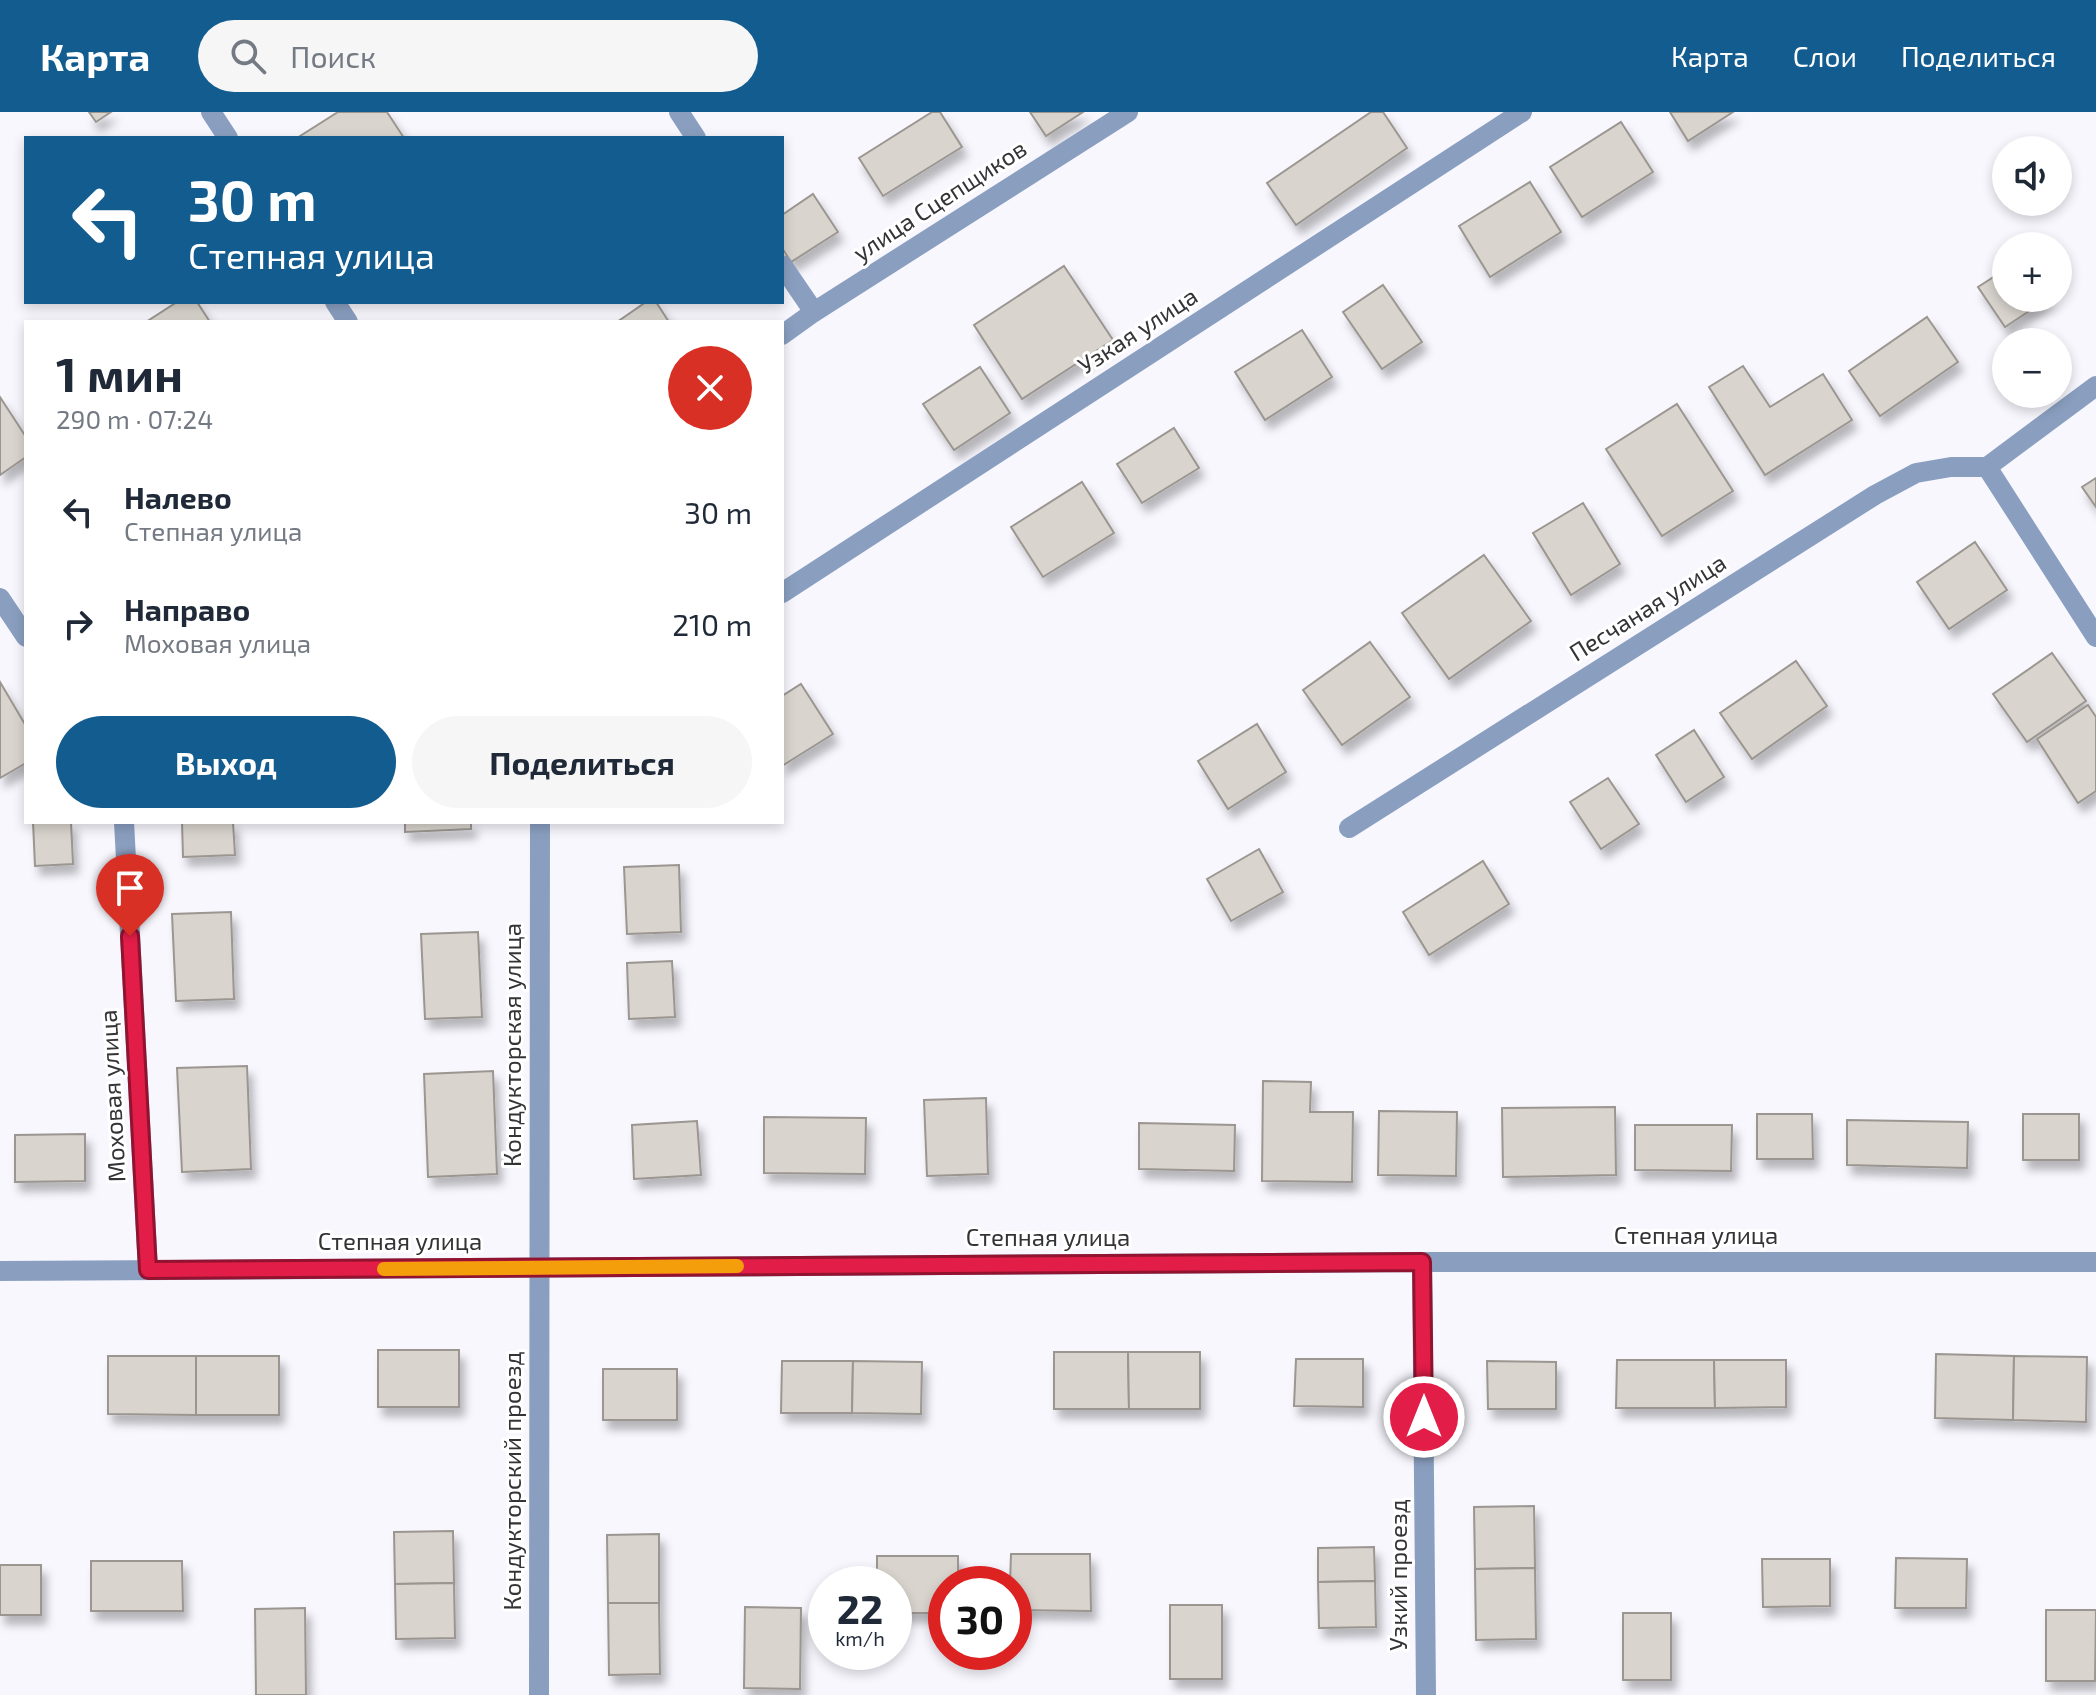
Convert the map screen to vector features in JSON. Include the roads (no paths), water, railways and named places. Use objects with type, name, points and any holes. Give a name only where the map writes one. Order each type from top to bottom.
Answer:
[{"type":"street","points":[[211,112],[227,136]]},
{"type":"street","points":[[679,112],[695,136]]},
{"type":"street","name":"улица Сцепщиков","points":[[784,334],[1128,112]]},
{"type":"street","name":"Узкая улица","points":[[784,592],[1522,112]]},
{"type":"street","points":[[784,268],[814,312]]},
{"type":"street","points":[[2096,386],[1987,467],[2096,637]]},
{"type":"street","name":"Песчаная улица","points":[[1349,828],[1875,495],[1916,473],[1951,467],[1987,467]]},
{"type":"street","points":[[0,598],[24,634]]},
{"type":"street","name":"Моховая улица","points":[[124,824],[148,1270]]},
{"type":"street","name":"Кондукторская улица","points":[[538,1267],[540,824]]},
{"type":"street","name":"Степная улица","points":[[0,1271],[1422,1262],[2096,1262]]},
{"type":"street","name":"Узкий проезд","points":[[1422,1262],[1426,1695]]},
{"type":"street","name":"Кондукторский проезд","points":[[538,1267],[539,1695]]}]
